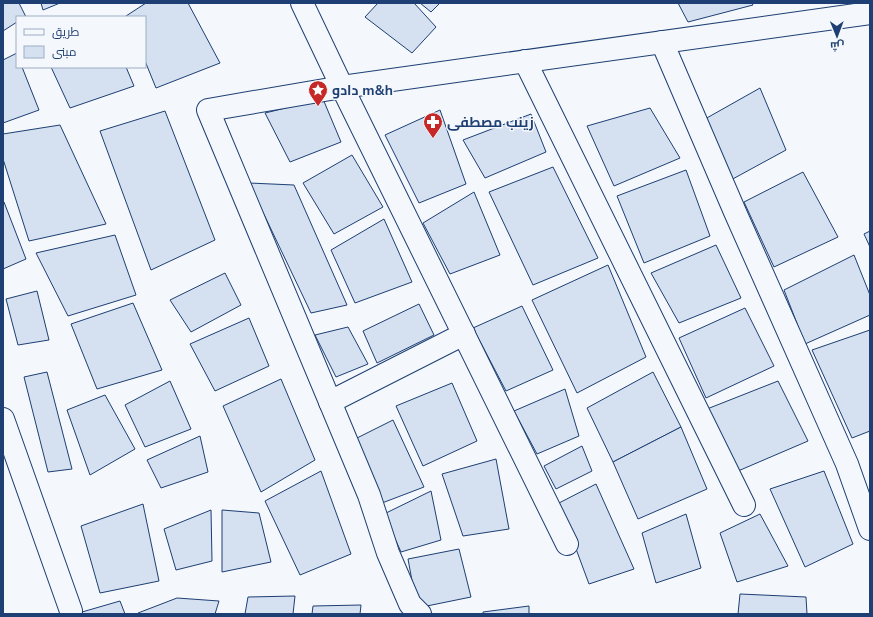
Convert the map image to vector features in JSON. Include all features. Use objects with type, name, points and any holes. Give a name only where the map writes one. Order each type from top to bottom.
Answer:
[{"type":"street","points":[[302,3],[567,544]]},
{"type":"street","points":[[420,614],[410,604],[388,553],[369,495],[208,110],[342,87],[870,13]]},
{"type":"street","points":[[662,42],[735,212],[847,464],[870,529]]},
{"type":"street","points":[[525,61],[744,505]]},
{"type":"street","points":[[330,402],[464,334]]},
{"type":"street","points":[[3,419],[71,611]]},
{"type":"building","points":[[3,3],[19,3],[26,16],[16,16],[16,23],[3,31]]},
{"type":"building","points":[[41,3],[60,3],[43,10]]},
{"type":"building","points":[[146,3],[188,3],[220,63],[156,88],[146,63],[146,16],[126,16]]},
{"type":"building","points":[[378,3],[414,3],[436,27],[412,53],[365,17]]},
{"type":"building","points":[[420,3],[440,3],[431,12]]},
{"type":"building","points":[[678,3],[752,3],[753,5],[688,22]]},
{"type":"building","points":[[16,54],[16,68],[22,68],[39,110],[3,123],[3,60]]},
{"type":"building","points":[[51,68],[126,68],[134,86],[70,108]]},
{"type":"building","points":[[760,88],[786,150],[729,181],[705,119]]},
{"type":"building","points":[[323,99],[341,142],[290,162],[265,113]]},
{"type":"building","points":[[650,108],[680,158],[614,186],[587,126]]},
{"type":"building","points":[[440,110],[466,184],[419,203],[385,135]]},
{"type":"building","points":[[165,111],[215,240],[151,270],[100,131]]},
{"type":"building","points":[[531,114],[546,152],[485,178],[463,140]]},
{"type":"building","points":[[60,125],[106,224],[29,241],[3,159],[3,134]]},
{"type":"building","points":[[352,155],[383,207],[334,234],[303,183]]},
{"type":"building","points":[[553,167],[598,258],[533,285],[489,192]]},
{"type":"building","points":[[686,170],[710,236],[644,263],[617,196]]},
{"type":"building","points":[[803,172],[838,237],[774,267],[744,202]]},
{"type":"building","points":[[249,183],[294,185],[347,305],[311,313]]},
{"type":"building","points":[[474,192],[500,255],[450,274],[423,223]]},
{"type":"building","points":[[4,202],[26,259],[3,269],[3,203]]},
{"type":"building","points":[[384,219],[412,282],[355,303],[331,250]]},
{"type":"building","points":[[870,231],[870,247],[864,234]]},
{"type":"building","points":[[115,235],[136,295],[68,316],[36,253]]},
{"type":"building","points":[[716,245],[741,298],[679,323],[651,273]]},
{"type":"building","points":[[854,255],[870,295],[870,315],[805,344],[784,290]]},
{"type":"building","points":[[608,265],[646,357],[577,393],[532,300]]},
{"type":"building","points":[[225,273],[241,305],[191,332],[170,300]]},
{"type":"building","points":[[37,291],[49,340],[18,345],[6,299]]},
{"type":"building","points":[[133,303],[162,370],[97,389],[71,324]]},
{"type":"building","points":[[419,304],[434,335],[377,363],[363,331]]},
{"type":"building","points":[[522,306],[553,370],[506,391],[473,328]]},
{"type":"building","points":[[745,308],[774,366],[706,398],[679,338]]},
{"type":"building","points":[[249,318],[269,366],[215,391],[190,344]]},
{"type":"building","points":[[348,327],[368,364],[336,377],[315,335]]},
{"type":"building","points":[[870,330],[870,431],[852,438],[812,350]]},
{"type":"building","points":[[47,372],[72,469],[48,472],[24,377]]},
{"type":"building","points":[[653,372],[681,427],[613,462],[587,408]]},
{"type":"building","points":[[281,379],[315,460],[261,492],[223,406]]},
{"type":"building","points":[[170,381],[191,429],[145,447],[125,405]]},
{"type":"building","points":[[778,381],[808,441],[738,471],[707,409]]},
{"type":"building","points":[[452,383],[477,441],[423,466],[396,406]]},
{"type":"building","points":[[565,389],[579,436],[537,454],[514,411]]},
{"type":"building","points":[[105,395],[135,449],[90,475],[67,410]]},
{"type":"building","points":[[393,420],[424,487],[382,503],[355,439]]},
{"type":"building","points":[[681,427],[707,489],[638,519],[613,462]]},
{"type":"building","points":[[200,436],[208,472],[161,488],[147,460]]},
{"type":"building","points":[[582,446],[592,471],[556,489],[544,466]]},
{"type":"building","points":[[496,459],[509,529],[463,536],[442,474]]},
{"type":"building","points":[[321,471],[351,554],[300,575],[265,501]]},
{"type":"building","points":[[824,471],[853,544],[805,567],[770,489]]},
{"type":"building","points":[[596,484],[634,569],[589,584],[559,503]]},
{"type":"building","points":[[431,491],[441,540],[401,552],[384,514]]},
{"type":"building","points":[[143,504],[159,581],[100,593],[81,526]]},
{"type":"building","points":[[211,510],[212,561],[176,570],[164,529]]},
{"type":"building","points":[[222,510],[259,513],[271,562],[222,572]]},
{"type":"building","points":[[686,514],[701,568],[656,583],[642,533]]},
{"type":"building","points":[[760,514],[788,566],[737,582],[720,533]]},
{"type":"building","points":[[459,549],[471,597],[417,608],[408,559]]},
{"type":"building","points":[[740,594],[806,597],[807,614],[738,614]]},
{"type":"building","points":[[295,596],[293,614],[245,614],[248,597]]},
{"type":"building","points":[[177,598],[219,601],[215,614],[138,613]]},
{"type":"building","points":[[120,601],[125,614],[83,614],[82,612]]},
{"type":"building","points":[[361,605],[360,614],[312,614],[313,606]]},
{"type":"building","points":[[529,606],[529,614],[483,614],[483,612]]},
{"type":"place","name":"دادو m&h","points":[[318,107]]},
{"type":"place","name":"زينب مصطفى","points":[[433,139]]}]
